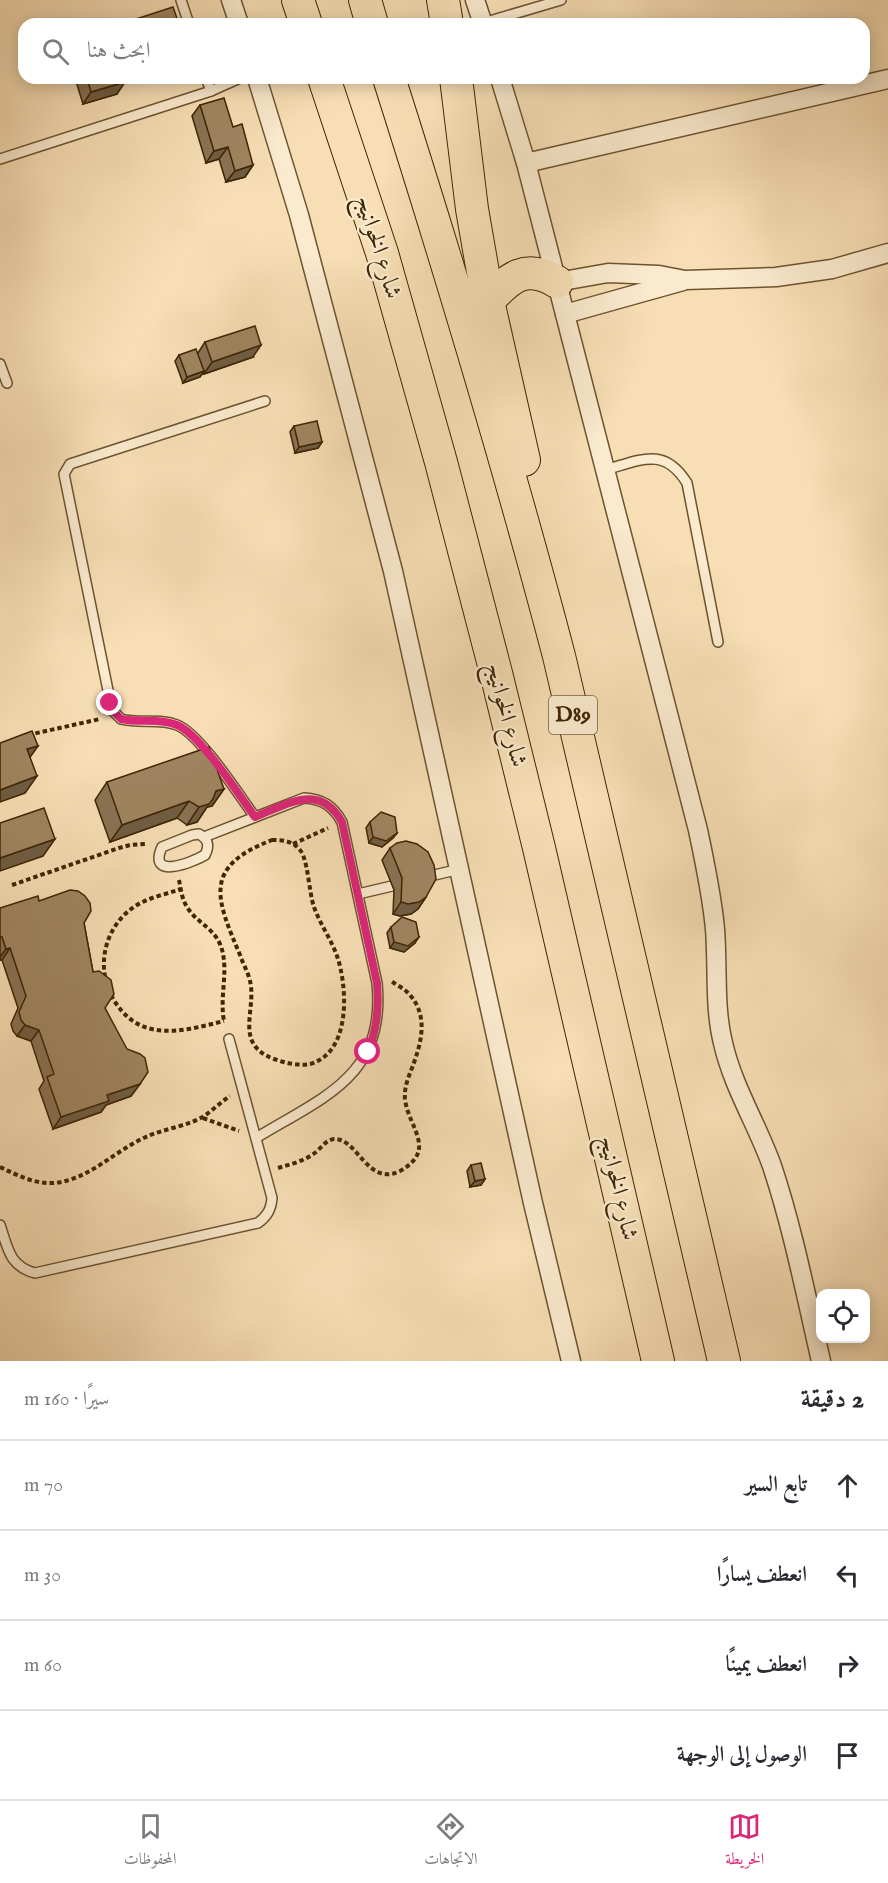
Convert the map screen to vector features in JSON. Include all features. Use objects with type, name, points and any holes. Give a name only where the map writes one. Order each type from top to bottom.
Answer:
[{"type":"highway","points":[[298,0],[304,18]]},
{"type":"highway","points":[[365,0],[370,18]]},
{"type":"highway","points":[[443,0],[446,18]]},
{"type":"highway","name":"شارع الخوانيج","points":[[326,84],[381,253],[441,462],[496,673],[658,1361]]},
{"type":"highway","name":"D89","points":[[391,84],[439,236],[531,548],[610,870],[724,1361]]},
{"type":"highway","points":[[457,84],[472,209],[488,301],[524,461],[531,548]]},
{"type":"highway","points":[[488,301],[514,276],[529,272],[544,274],[557,282]]},
{"type":"street","points":[[231,0],[237,18]]},
{"type":"street","points":[[475,0],[481,18]]},
{"type":"street","points":[[870,83],[888,79]]},
{"type":"street","points":[[259,84],[299,215],[393,571],[541,1237],[571,1361]]},
{"type":"street","points":[[502,84],[526,163],[698,830],[715,929],[718,1010],[722,1041],[730,1071],[764,1142],[779,1187],[821,1361]]},
{"type":"street","points":[[526,163],[866,84]]},
{"type":"street","points":[[557,282],[608,273],[633,272],[685,280],[776,277],[832,269],[888,253]]},
{"type":"street","points":[[565,314],[685,280]]},
{"type":"lane","points":[[181,0],[187,18]]},
{"type":"lane","points":[[500,18],[561,0]]},
{"type":"lane","points":[[208,84],[211,91]]},
{"type":"lane","points":[[0,159],[227,84]]},
{"type":"lane","points":[[0,364],[7,383]]},
{"type":"lane","points":[[255,817],[201,745],[185,729],[176,724],[128,721],[116,715],[110,703],[64,474],[66,468],[75,462],[265,401]]},
{"type":"lane","points":[[605,470],[645,459],[662,459],[678,468],[687,483],[718,642]]},
{"type":"lane","points":[[204,837],[304,798],[316,799],[327,804],[342,822],[374,970],[379,1006],[376,1030],[368,1052],[354,1072],[337,1088],[256,1138]]},
{"type":"lane","points":[[199,834],[204,837],[208,842],[205,855],[171,868],[164,866],[160,861],[159,854],[162,847],[192,835],[199,834]]},
{"type":"lane","points":[[426,877],[460,869]]},
{"type":"lane","points":[[358,894],[392,886]]},
{"type":"lane","points":[[0,1225],[11,1258],[17,1265],[35,1273],[258,1224],[266,1218],[271,1208],[272,1198],[229,1039]]},
{"type":"path","points":[[23,736],[116,715]]},
{"type":"path","points":[[293,844],[302,852],[307,863],[310,892],[315,910],[339,959],[343,987],[345,1014],[341,1031],[334,1047],[323,1058],[310,1064],[279,1061],[266,1056],[255,1046],[249,1033],[248,1020],[251,982],[228,928],[220,892],[227,869],[240,855],[272,840],[283,840],[293,844],[342,822]]},
{"type":"path","points":[[12,885],[130,845],[162,847]]},
{"type":"path","points":[[177,866],[184,904],[211,930],[224,956],[225,970],[221,1003],[229,1039]]},
{"type":"path","points":[[106,983],[103,969],[104,953],[115,925],[138,905],[181,889]]},
{"type":"path","points":[[266,1172],[308,1157],[335,1139],[341,1140],[369,1166],[383,1173],[391,1174],[399,1171],[414,1160],[418,1154],[418,1137],[405,1100],[406,1084],[422,1036],[422,1021],[409,993],[374,970]]},
{"type":"path","points":[[109,991],[121,1010],[133,1020],[146,1028],[161,1032],[183,1031],[224,1021]]},
{"type":"path","points":[[0,1167],[31,1180],[52,1183],[72,1179],[91,1171],[108,1158],[147,1137],[203,1117],[242,1086]]},
{"type":"path","points":[[203,1117],[256,1138]]},
{"type":"building","points":[[173,7],[177,18],[139,18]]},
{"type":"building","points":[[89,84],[118,84],[91,92]]},
{"type":"building","points":[[224,98],[233,127],[242,124],[253,165],[235,171],[228,147],[214,151],[200,105]]},
{"type":"building","points":[[255,326],[261,345],[212,362],[205,342]]},
{"type":"building","points":[[196,349],[204,371],[187,377],[179,355]]},
{"type":"building","points":[[317,421],[322,442],[299,447],[294,426]]},
{"type":"building","points":[[32,731],[38,746],[27,749],[37,776],[0,790],[0,743]]},
{"type":"building","points":[[209,747],[224,789],[216,791],[209,804],[199,807],[189,801],[122,825],[107,782]]},
{"type":"building","points":[[44,808],[55,839],[0,858],[0,823]]},
{"type":"building","points":[[381,812],[395,817],[397,833],[386,841],[373,837],[370,822]]},
{"type":"building","points":[[406,841],[417,844],[428,852],[434,865],[436,879],[426,897],[419,902],[408,904],[401,902],[402,878],[390,848]]},
{"type":"building","points":[[70,890],[78,891],[90,903],[91,911],[84,923],[93,972],[99,971],[111,980],[114,994],[105,1008],[127,1049],[145,1058],[148,1072],[140,1084],[107,1095],[109,1101],[61,1117],[47,1077],[54,1074],[39,1030],[25,1025],[21,1020],[19,1012],[26,996],[10,948],[6,949],[0,937],[0,908],[38,896],[39,901]]},
{"type":"building","points":[[402,917],[416,922],[419,937],[408,946],[394,942],[391,927]]},
{"type":"building","points":[[481,1163],[485,1179],[475,1181],[471,1165]]},
{"type":"route","points":[[110,703],[112,710],[121,719],[176,724],[185,729],[201,745],[255,817],[304,798],[316,799],[327,804],[336,812],[342,822],[377,983],[379,1006],[376,1030],[368,1052]]}]
